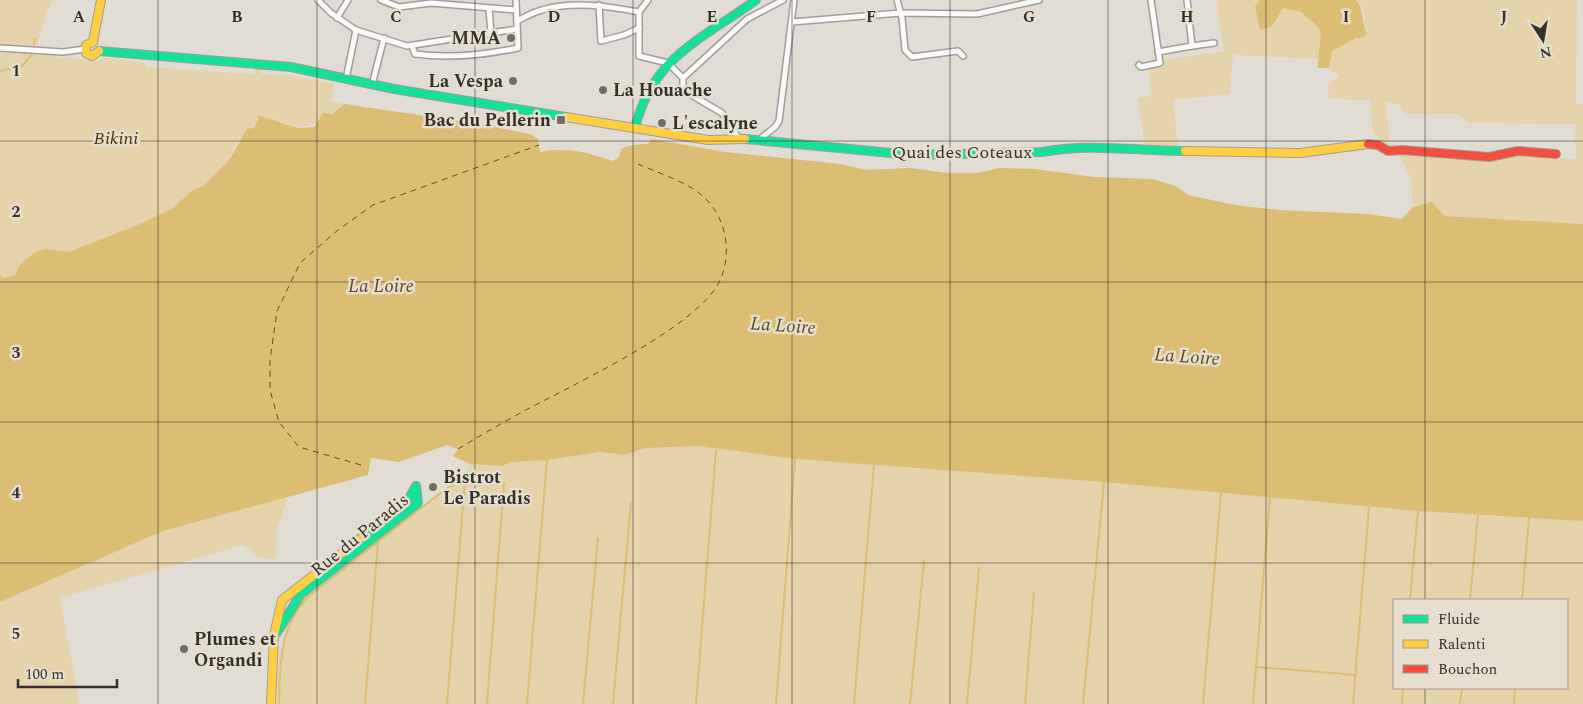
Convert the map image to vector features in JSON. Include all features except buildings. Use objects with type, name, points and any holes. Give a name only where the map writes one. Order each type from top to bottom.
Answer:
[{"type":"street","points":[[318,0],[323,7],[356,30],[412,46],[517,29]]},
{"type":"street","points":[[337,18],[348,0]]},
{"type":"street","points":[[382,0],[398,7],[431,3],[516,10]]},
{"type":"street","points":[[412,46],[415,54],[429,56],[484,55],[518,48],[516,0]]},
{"type":"street","points":[[648,0],[639,12],[639,56],[668,63],[683,78],[683,90],[690,96],[722,113],[739,139]]},
{"type":"street","points":[[635,128],[637,110],[668,63],[703,35],[756,0]]},
{"type":"street","points":[[683,78],[747,19],[783,0]]},
{"type":"street","points":[[760,139],[775,127],[779,121],[794,0]]},
{"type":"street","points":[[897,0],[905,50],[908,54],[912,57],[958,51],[963,56]]},
{"type":"street","points":[[792,22],[900,13],[977,14],[1039,0]]},
{"type":"street","points":[[1139,65],[1141,67],[1158,65],[1160,63],[1152,0]]},
{"type":"street","points":[[1187,0],[1192,46]]},
{"type":"street","points":[[93,42],[98,1]]},
{"type":"street","points":[[517,21],[542,10],[599,5],[639,12]]},
{"type":"street","points":[[599,5],[600,41],[624,36],[638,28]]},
{"type":"street","points":[[489,9],[491,33]]},
{"type":"street","points":[[346,80],[356,30]]},
{"type":"street","points":[[372,85],[384,38]]},
{"type":"street","points":[[85,49],[87,44],[93,42]]},
{"type":"street","points":[[85,49],[86,53],[92,56],[99,51],[98,46],[93,42]]},
{"type":"street","points":[[1158,52],[1214,43]]},
{"type":"street","points":[[0,48],[63,52],[85,49]]},
{"type":"street","name":"Quai des Coteaux","points":[[99,51],[291,67],[372,85],[718,141],[760,139],[912,155],[1042,152],[1068,148],[1300,153],[1336,150],[1370,144],[1378,145],[1388,151],[1402,150],[1489,157],[1518,151],[1556,154]]},
{"type":"street","name":"Rue du Paradis","points":[[271,704],[277,609],[285,596],[401,506],[410,498],[416,486],[418,502],[301,594],[276,634]]},
{"type":"green space","name":"Bikini","points":[[0,0],[53,0],[47,12],[35,53],[37,54],[96,61],[105,58],[146,63],[146,67],[254,74],[255,69],[262,69],[262,74],[287,75],[334,84],[331,101],[344,104],[311,125],[295,125],[258,115],[258,121],[236,144],[228,162],[202,187],[194,189],[173,208],[142,223],[69,252],[45,249],[19,266],[15,275],[3,278],[0,275]]},
{"type":"green space","points":[[1216,0],[1260,0],[1255,7],[1272,26],[1283,8],[1301,12],[1320,29],[1321,40],[1318,59],[1233,55],[1230,94],[1173,100],[1178,147],[1145,148],[1138,99],[1152,95],[1148,70],[1165,67],[1164,60],[1224,51]]},
{"type":"green space","points":[[1356,0],[1577,0],[1576,104],[1583,104],[1583,224],[1445,216],[1432,202],[1413,207],[1411,179],[1399,155],[1486,160],[1523,155],[1576,159],[1575,124],[1470,123],[1457,114],[1406,114],[1400,105],[1386,102],[1390,147],[1373,132],[1370,100],[1329,99],[1328,84],[1339,76],[1329,68],[1332,51],[1355,37],[1364,25],[1365,17]]},
{"type":"green space","points":[[699,446],[795,459],[1104,482],[1418,511],[1583,521],[1583,704],[277,704],[279,660],[284,633],[289,620],[305,596],[404,520],[466,477],[470,464],[502,466],[511,462],[547,460],[600,452],[624,455],[646,448]]},
{"type":"green space","points":[[288,497],[277,530],[276,559],[259,558],[243,545],[60,598],[80,704],[0,704],[0,602],[163,531]]},
{"type":"water","points":[[1260,0],[1356,0],[1361,8],[1367,34],[1332,51],[1329,68],[1318,68],[1320,29],[1301,12],[1283,8],[1272,26],[1260,30],[1255,7]]},
{"type":"water","name":"La Loire","points":[[344,104],[474,123],[530,134],[538,139],[540,152],[577,151],[613,161],[619,157],[621,149],[648,144],[651,139],[725,152],[840,164],[866,170],[910,168],[948,173],[978,173],[999,168],[1035,169],[1094,177],[1152,179],[1176,186],[1188,195],[1235,205],[1279,210],[1367,214],[1402,219],[1413,207],[1432,202],[1445,216],[1583,224],[1583,521],[1418,511],[1104,482],[795,459],[699,446],[646,448],[624,455],[600,452],[547,460],[511,462],[502,466],[470,464],[453,456],[458,449],[447,445],[399,462],[371,458],[368,475],[163,531],[0,602],[0,275],[3,278],[15,275],[19,266],[35,252],[45,249],[69,252],[142,223],[173,208],[194,189],[202,187],[228,162],[247,129],[253,128],[258,121],[258,115],[298,128],[314,127],[323,113],[332,114]]},
{"type":"waterway","points":[[34,45],[35,39]]},
{"type":"waterway","points":[[0,71],[22,66],[32,55]]},
{"type":"waterway","points":[[696,704],[716,450]]},
{"type":"waterway","points":[[776,704],[795,459]]},
{"type":"waterway","points":[[527,704],[547,460]]},
{"type":"waterway","points":[[854,704],[874,465]]},
{"type":"waterway","points":[[279,704],[283,647],[292,620],[299,608],[309,596],[434,498],[449,487],[465,480],[447,704]]},
{"type":"waterway","points":[[1083,704],[1104,482]]},
{"type":"waterway","points":[[487,704],[504,483]]},
{"type":"waterway","points":[[1203,704],[1221,493]]},
{"type":"waterway","points":[[1253,704],[1270,497]]},
{"type":"waterway","points":[[613,704],[631,503]]},
{"type":"waterway","points":[[1353,704],[1369,507]]},
{"type":"waterway","points":[[1410,599],[1418,511]]},
{"type":"waterway","points":[[1470,599],[1478,515]]},
{"type":"waterway","points":[[1522,599],[1529,518]]},
{"type":"waterway","points":[[583,704],[598,538]]},
{"type":"waterway","points":[[365,704],[378,542]]},
{"type":"waterway","points":[[910,704],[924,560]]},
{"type":"waterway","points":[[967,704],[979,568]]},
{"type":"waterway","points":[[1025,704],[1034,593]]},
{"type":"waterway","points":[[1256,667],[1356,675]]},
{"type":"waterway","points":[[1402,704],[1403,689]]},
{"type":"waterway","points":[[1460,704],[1462,689]]},
{"type":"waterway","points":[[1514,704],[1515,689]]},
{"type":"ferry route","points":[[361,465],[299,447],[279,422],[270,390],[270,360],[277,311],[300,263],[338,230],[373,205],[539,145]]},
{"type":"ferry route","points":[[458,449],[515,416],[616,363],[665,333],[704,302],[717,286],[725,264],[726,241],[719,218],[713,208],[706,199],[691,188],[638,164]]},
{"type":"traffic: fast","points":[[635,128],[643,103],[654,83],[667,66],[698,39],[756,0]]},
{"type":"traffic: fast","points":[[99,51],[291,67],[394,89],[566,117]]},
{"type":"traffic: fast","points":[[745,139],[912,155],[1042,152],[1077,148],[1185,151]]},
{"type":"traffic: fast","points":[[276,634],[301,594],[418,503],[416,486]]},
{"type":"traffic: fast","points":[[360,539],[407,502],[416,486]]},
{"type":"traffic: slow","points":[[93,42],[101,0]]},
{"type":"traffic: slow","points":[[93,42],[86,45],[86,53],[92,56],[99,51]]},
{"type":"traffic: slow","points":[[566,117],[708,140],[745,139]]},
{"type":"traffic: slow","points":[[1185,151],[1300,153],[1368,144]]},
{"type":"traffic: slow","points":[[271,704],[274,635],[282,600],[360,539]]},
{"type":"traffic: jam","points":[[1368,144],[1378,145],[1388,151],[1402,150],[1489,157],[1518,151],[1556,154]]},
{"type":"place","name":"MMA","points":[[511,38]]},
{"type":"place","name":"La Vespa","points":[[513,81]]},
{"type":"place","name":"La Houache","points":[[603,90]]},
{"type":"place","name":"Bac du Pellerin","points":[[561,120]]},
{"type":"place","name":"L'escalyne","points":[[662,123]]},
{"type":"place","name":"Bistrot Le Paradis","points":[[433,487]]},
{"type":"place","name":"Plumes et Organdi","points":[[184,649]]}]
